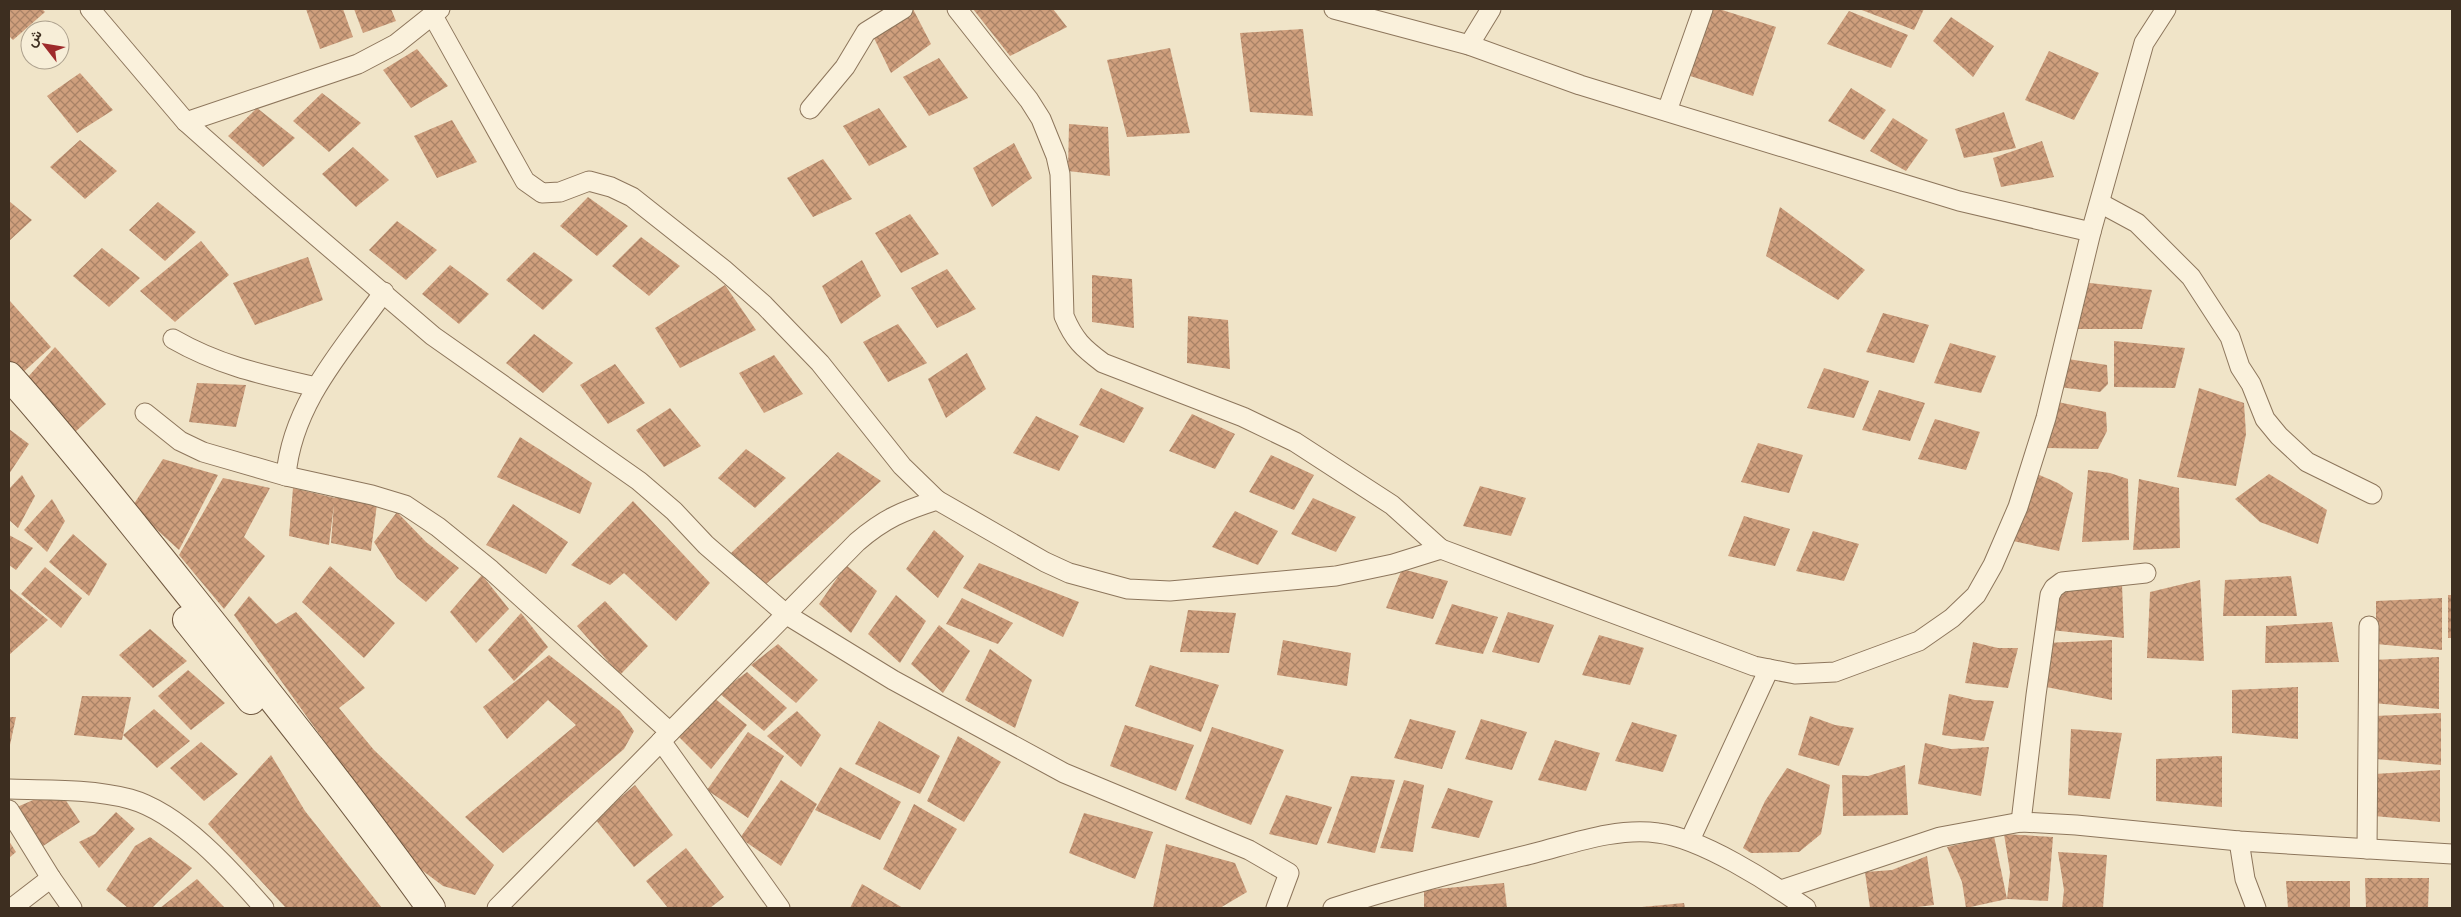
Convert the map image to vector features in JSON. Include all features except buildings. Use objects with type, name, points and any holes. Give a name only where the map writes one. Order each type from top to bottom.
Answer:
[{"type":"main road","points":[[9,376],[87,465],[238,653],[380,838],[431,908]]},
{"type":"main road","points":[[9,403],[77,481],[291,749],[347,820],[412,908]]},
{"type":"street","points":[[90,9],[186,122],[433,336],[639,481],[674,511],[706,545],[787,615],[893,680],[1064,773],[1249,850],[1270,862],[1288,873],[1276,908]]},
{"type":"street","points":[[810,108],[845,67],[866,32],[902,9]]},
{"type":"street","points":[[957,9],[1029,100],[1049,136],[1060,174],[1064,316],[1072,335],[1083,348],[1103,363],[1243,417],[1295,442],[1392,505],[1441,549],[1754,666],[1795,674],[1835,672],[1919,641],[1952,618],[1976,594],[1993,565],[2008,531],[2041,436],[2069,329],[2091,232],[2144,42],[2166,9]]},
{"type":"street","points":[[1334,9],[1469,46],[1580,86],[1959,201],[2091,232]]},
{"type":"street","points":[[1469,46],[1491,9]]},
{"type":"street","points":[[1667,111],[1703,9]]},
{"type":"street","points":[[186,122],[358,64],[396,44],[437,12],[525,181],[542,193],[560,192],[589,181],[611,187],[632,197],[723,269],[764,305],[820,363],[902,466],[937,500],[1045,562],[1069,573],[1094,581],[1145,591],[1170,592],[1336,576],[1393,564],[1441,549]]},
{"type":"street","points":[[2100,203],[2137,223],[2191,277],[2230,337],[2240,367],[2252,384],[2265,419],[2280,436],[2307,462],[2372,494]]},
{"type":"street","points":[[286,476],[288,455],[299,420],[316,387],[384,292]]},
{"type":"street","points":[[173,339],[200,354],[236,368],[316,387]]},
{"type":"street","points":[[145,414],[180,441],[203,452],[286,476],[372,495],[405,505],[438,527],[491,570],[666,736],[780,908]]},
{"type":"street","points":[[497,908],[857,542],[879,523],[902,511],[937,500]]},
{"type":"street","points":[[2021,822],[2036,695],[2050,596],[2054,588],[2062,582],[2146,574]]},
{"type":"street","points":[[2368,849],[2369,626]]},
{"type":"street","points":[[1690,840],[1769,669]]},
{"type":"street","points":[[9,790],[77,792],[130,799],[156,810],[226,865],[264,908]]},
{"type":"street","points":[[9,810],[72,908]]},
{"type":"street","points":[[1781,890],[1940,837],[2021,822],[2076,825],[2239,841],[2452,854]]},
{"type":"street","points":[[1346,906],[1410,884],[1607,836],[1642,831],[1690,840],[1781,890],[1806,908]]},
{"type":"street","points":[[2239,841],[2245,879],[2256,908]]},
{"type":"street","points":[[12,908],[51,878]]}]
